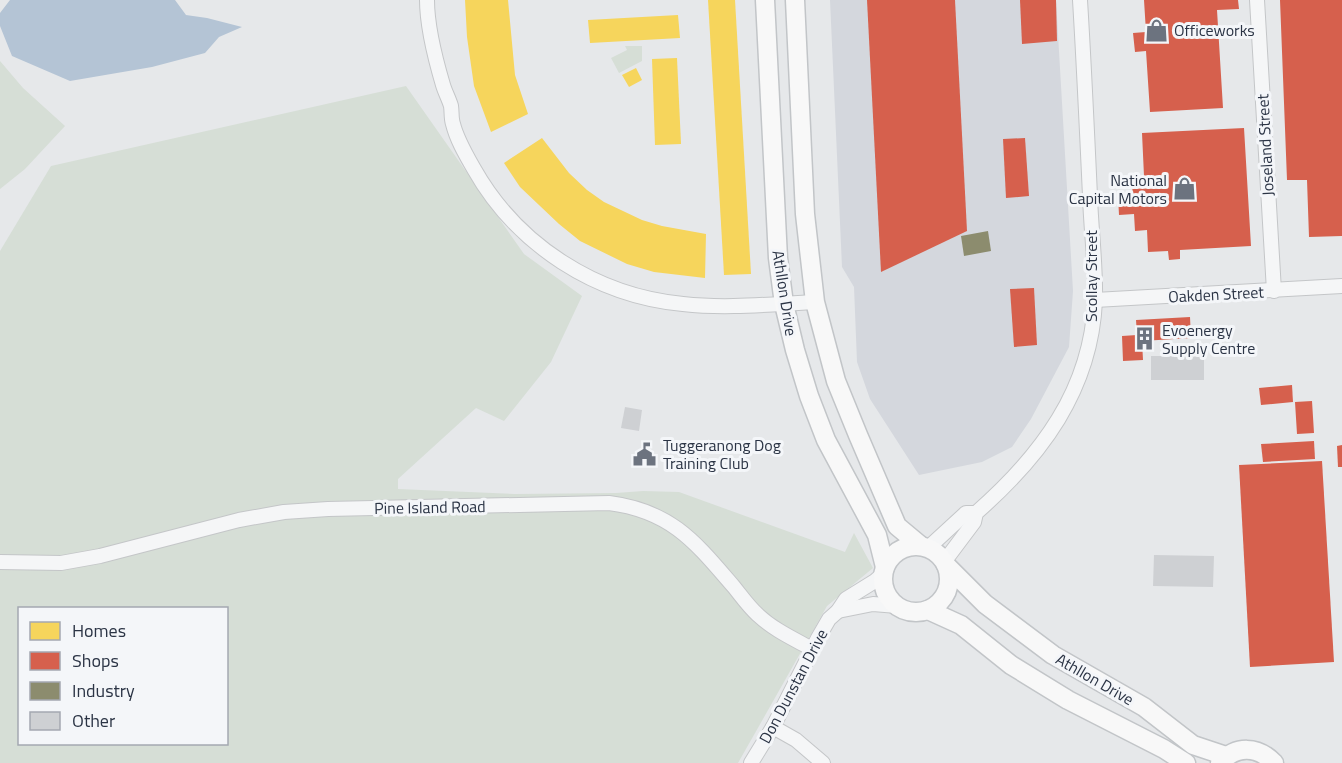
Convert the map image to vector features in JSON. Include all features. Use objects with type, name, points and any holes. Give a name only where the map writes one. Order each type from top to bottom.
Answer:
[{"type":"main road","name":"Athllon Drive","points":[[765,0],[778,258],[784,304],[795,350],[813,407],[842,471],[877,535],[885,570]]},
{"type":"main road","name":"Athllon Drive","points":[[795,0],[805,214],[815,302],[836,381],[897,526],[924,547]]},
{"type":"main road","points":[[913,546],[924,547],[940,556],[945,563],[949,578],[946,594],[941,601],[928,610],[912,612],[897,606],[886,594],[885,570],[899,551],[913,546]]},
{"type":"main road","name":"Athllon Drive","points":[[945,563],[985,604],[1053,655],[1144,707],[1193,745],[1223,760]]},
{"type":"main road","name":"Athllon Drive","points":[[928,610],[962,625],[1011,665],[1068,700],[1164,749],[1186,763]]},
{"type":"main road","points":[[1223,760],[1239,750],[1247,749],[1262,753],[1275,761]]},
{"type":"street","points":[[427,0],[429,26],[436,59],[451,106],[452,123],[464,151],[484,187],[512,221],[543,250],[570,268],[603,284],[647,298],[682,304],[728,307],[815,302]]},
{"type":"street","name":"Scollay Street","points":[[945,563],[974,522],[976,513],[1000,492],[1046,439],[1065,409],[1078,381],[1087,352],[1095,300],[1080,0]]},
{"type":"street","name":"Joseland Street","points":[[1257,0],[1274,291]]},
{"type":"street","name":"Oakden Street","points":[[1095,300],[1340,287]]},
{"type":"street","name":"Pine Island Road","points":[[0,562],[61,563],[100,556],[239,520],[284,512],[609,502],[648,512],[683,531],[757,615],[778,631],[812,649]]},
{"type":"street","name":"Scollay Street","points":[[924,547],[966,513],[976,513]]},
{"type":"street","name":"Don Dunstan Drive","points":[[751,763],[773,727],[812,649],[830,619],[846,599],[875,581],[885,570]]},
{"type":"street","name":"Don Dunstan Drive","points":[[838,611],[873,604],[897,606]]},
{"type":"street","points":[[773,727],[796,740],[823,763]]},
{"type":"shaded area","points":[[830,0],[1056,0],[1073,291],[1069,347],[1031,419],[1012,447],[982,462],[919,475],[870,399],[857,362],[854,287],[842,267]]},
{"type":"shaded area","points":[[625,46],[642,46],[642,61],[619,73],[611,58],[627,50]]},
{"type":"shaded area","points":[[0,61],[23,88],[65,126],[25,169],[0,189]]},
{"type":"shaded area","points":[[406,86],[524,254],[582,296],[551,362],[504,421],[476,408],[398,479],[398,489],[515,494],[679,492],[845,552],[854,533],[873,568],[827,606],[738,763],[0,763],[0,251],[51,166]]},
{"type":"water","points":[[10,0],[175,0],[186,15],[242,27],[219,37],[205,53],[152,67],[70,81],[12,56],[0,26],[0,13]]},
{"type":"building: Homes","points":[[465,0],[508,0],[515,75],[528,114],[491,132],[474,86],[467,37]]},
{"type":"building: Homes","points":[[708,0],[735,0],[751,274],[724,275]]},
{"type":"building: Homes","points":[[678,15],[680,38],[590,43],[588,20]]},
{"type":"building: Homes","points":[[677,58],[681,144],[655,145],[652,59]]},
{"type":"building: Homes","points":[[636,68],[642,80],[629,87],[622,75]]},
{"type":"building: Homes","points":[[542,138],[569,173],[604,202],[642,220],[706,234],[705,278],[654,272],[627,264],[580,241],[559,224],[520,187],[504,163]]},
{"type":"building: Shops","points":[[867,0],[955,0],[967,231],[881,272]]},
{"type":"building: Shops","points":[[1020,0],[1056,0],[1057,41],[1022,44]]},
{"type":"building: Shops","points":[[1144,0],[1238,0],[1239,9],[1217,10],[1223,108],[1150,112],[1146,51],[1135,52],[1133,33],[1146,32]]},
{"type":"building: Shops","points":[[1280,0],[1342,0],[1342,236],[1309,237],[1307,180],[1287,180]]},
{"type":"building: Shops","points":[[1244,128],[1251,246],[1180,250],[1180,259],[1169,260],[1168,251],[1148,252],[1147,230],[1135,231],[1134,214],[1119,215],[1118,196],[1133,195],[1131,176],[1144,176],[1142,133]]},
{"type":"building: Shops","points":[[1025,138],[1029,196],[1006,198],[1003,139]]},
{"type":"building: Shops","points":[[1034,288],[1037,345],[1014,347],[1010,289]]},
{"type":"building: Shops","name":"Evoenergy Supply Centre","points":[[1190,317],[1191,338],[1142,341],[1143,360],[1123,361],[1122,336],[1137,335],[1136,320]]},
{"type":"building: Shops","points":[[1292,385],[1293,402],[1261,405],[1259,388]]},
{"type":"building: Shops","points":[[1312,401],[1314,433],[1297,434],[1295,402]]},
{"type":"building: Shops","points":[[1314,441],[1315,459],[1263,462],[1261,444]]},
{"type":"building: Shops","points":[[1342,445],[1342,467],[1338,467],[1337,446]]},
{"type":"building: Shops","points":[[1322,461],[1334,662],[1250,667],[1239,465]]},
{"type":"building: Industry","points":[[988,231],[991,251],[964,256],[961,236]]},
{"type":"building: Other","points":[[1151,356],[1204,356],[1204,380],[1151,380]]},
{"type":"building: Other","points":[[625,407],[642,410],[639,431],[621,428]]},
{"type":"building: Other","points":[[1154,555],[1214,556],[1213,587],[1153,586]]},
{"type":"place","name":"Officeworks","points":[[1156,30]]},
{"type":"place","name":"National Capital Motors","points":[[1185,189]]},
{"type":"place","name":"Evoenergy Supply Centre","points":[[1144,339]]},
{"type":"place","name":"Tuggeranong Dog Training Club","points":[[645,454]]}]
